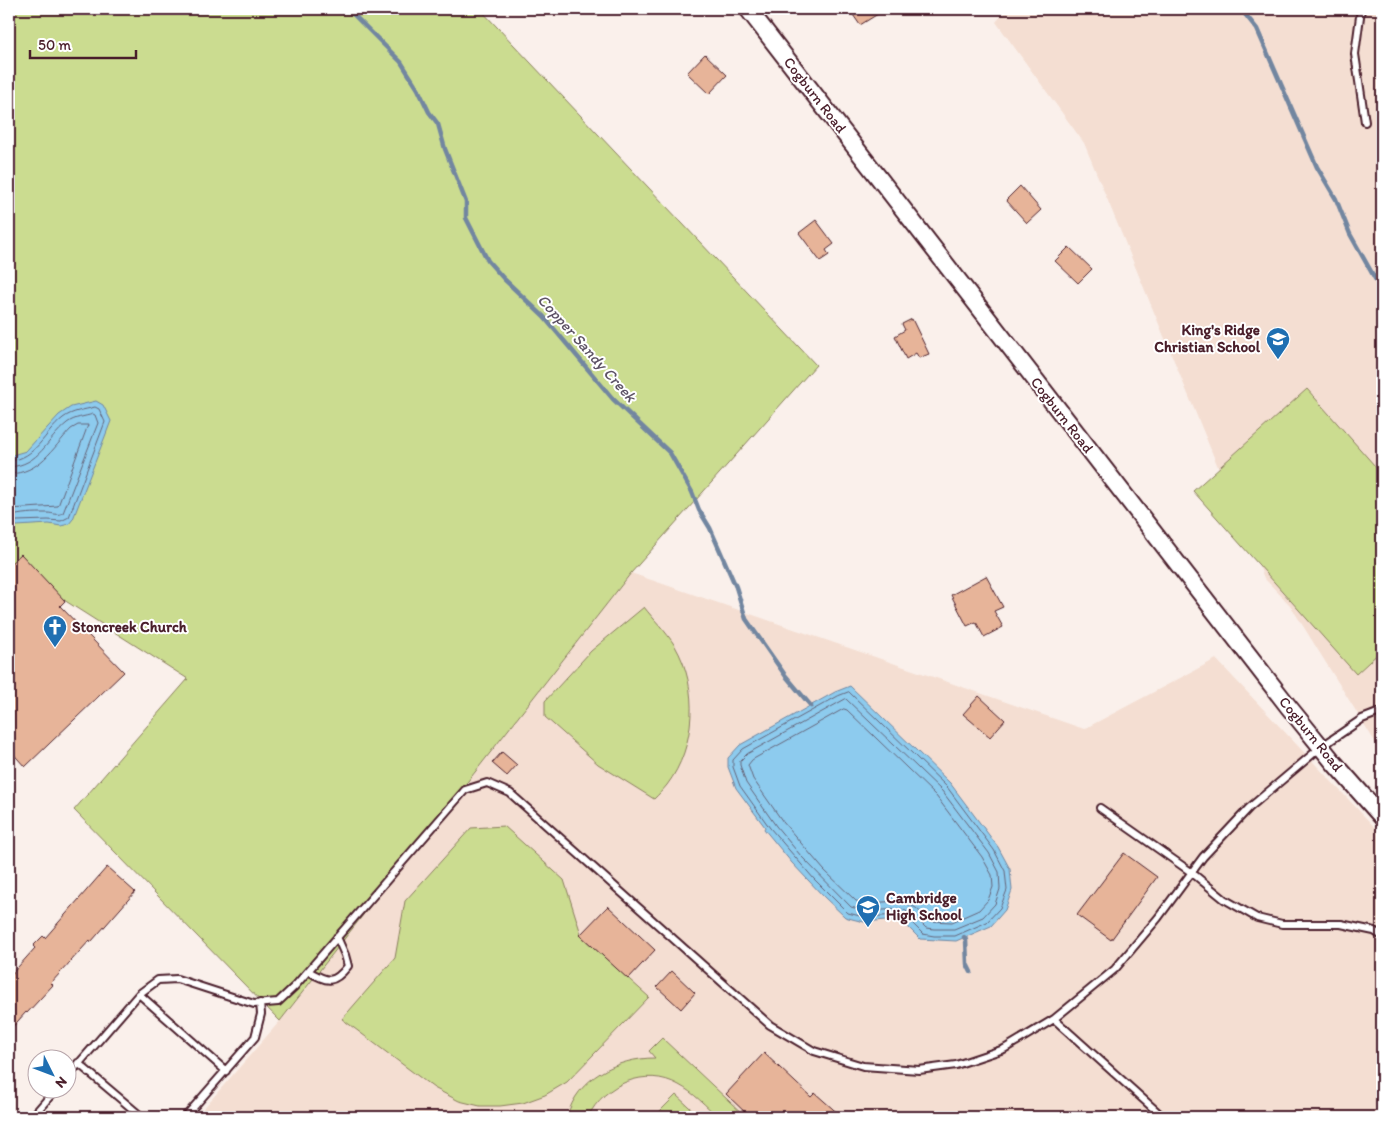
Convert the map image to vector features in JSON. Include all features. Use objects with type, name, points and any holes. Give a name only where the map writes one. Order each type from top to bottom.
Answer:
[{"type":"street","name":"Cogburn Road","points":[[748,9],[1257,667],[1321,747],[1382,817]]},
{"type":"lane","points":[[1362,9],[1354,54],[1364,122]]},
{"type":"lane","points":[[142,1117],[78,1064],[139,994],[158,980],[177,979],[254,1004],[278,1002],[295,986],[465,790],[487,783],[510,793],[770,1025],[814,1051],[863,1066],[919,1070],[956,1065],[1004,1049],[1054,1019],[1115,969],[1158,918],[1191,872],[1249,808],[1321,747],[1362,719],[1380,712],[1382,713]]},
{"type":"lane","points":[[1100,808],[1191,872],[1224,898],[1257,918],[1282,924],[1340,924],[1374,931],[1382,936]]},
{"type":"lane","points":[[308,971],[321,978],[331,980],[339,977],[348,966],[337,938]]},
{"type":"lane","points":[[139,994],[226,1071]]},
{"type":"lane","points":[[185,1117],[254,1037],[261,1014],[260,1003]]},
{"type":"lane","points":[[1054,1019],[1163,1117]]},
{"type":"lane","points":[[32,1117],[48,1098]]},
{"type":"shaded area","name":"King's Ridge Christian School","points":[[1007,9],[1382,9],[1382,753],[1290,605],[1264,578],[1084,143],[996,22]]},
{"type":"shaded area","name":"Cambridge High School","points":[[631,573],[1084,729],[1216,659],[1382,835],[1382,1117],[196,1117],[280,1021]]},
{"type":"green space","points":[[9,9],[480,9],[816,365],[631,573],[280,1021],[74,810],[188,679],[9,565]]},
{"type":"green space","points":[[1307,389],[1382,474],[1382,650],[1356,674],[1193,491]]},
{"type":"green space","points":[[644,607],[675,646],[683,662],[691,698],[689,735],[684,753],[677,770],[654,799],[598,764],[545,717],[545,701],[591,651]]},
{"type":"green space","points":[[504,826],[564,880],[582,937],[649,997],[567,1082],[545,1095],[523,1103],[480,1106],[459,1101],[434,1088],[342,1019],[395,958],[405,901],[471,828]]},
{"type":"green space","points":[[662,1038],[746,1117],[718,1117],[684,1088],[666,1080],[653,1077],[640,1078],[615,1087],[595,1105],[588,1117],[567,1117],[572,1103],[589,1081],[613,1066],[641,1059],[655,1058],[649,1051]]},
{"type":"green space","points":[[676,1095],[700,1117],[654,1117]]},
{"type":"water","points":[[96,401],[103,405],[111,421],[73,519],[69,524],[61,526],[49,524],[17,526],[9,529],[9,456],[26,451],[59,415],[71,407]]},
{"type":"water","points":[[850,686],[950,783],[998,847],[1010,869],[1012,890],[1005,910],[991,926],[956,941],[920,939],[898,919],[864,922],[845,917],[792,863],[764,829],[765,827],[736,788],[728,767],[728,758],[740,745],[835,692]]},
{"type":"building","points":[[849,9],[886,9],[860,25]]},
{"type":"building","points":[[705,54],[727,75],[709,94],[687,73]]},
{"type":"building","points":[[1020,186],[1041,210],[1027,223],[1006,200]]},
{"type":"building","points":[[816,220],[834,244],[826,250],[829,255],[820,261],[799,233]]},
{"type":"building","points":[[1069,247],[1092,269],[1078,283],[1055,261]]},
{"type":"building","points":[[912,319],[929,354],[919,358],[916,353],[906,359],[895,336],[905,330],[902,324]]},
{"type":"building","name":"Stoncreek Church","points":[[21,554],[65,601],[60,606],[124,672],[25,767],[9,749],[9,565]]},
{"type":"building","points":[[986,576],[1003,607],[994,611],[1003,627],[984,637],[976,622],[967,626],[951,595]]},
{"type":"building","points":[[979,696],[1005,720],[990,737],[963,714]]},
{"type":"building","points":[[502,752],[517,765],[507,776],[492,763]]},
{"type":"building","points":[[1124,853],[1157,877],[1111,940],[1077,915]]},
{"type":"building","points":[[107,867],[135,892],[91,942],[90,940],[51,983],[53,985],[9,1031],[9,977],[35,948],[33,946],[43,936],[45,938]]},
{"type":"building","points":[[608,906],[655,950],[628,979],[580,935]]},
{"type":"building","points":[[672,971],[695,993],[681,1009],[657,987]]},
{"type":"building","points":[[764,1053],[811,1097],[815,1093],[842,1117],[750,1117],[726,1094]]},
{"type":"waterway","name":"Copper Sandy Creek","points":[[348,9],[401,62],[418,89],[429,112],[438,124],[445,149],[466,202],[466,218],[488,261],[544,317],[613,399],[670,453],[710,528],[736,587],[746,619],[785,675],[811,706]]},
{"type":"waterway","points":[[1241,9],[1257,29],[1317,167],[1336,199],[1350,234],[1382,291]]},
{"type":"waterway","name":"Copper Sandy Creek","points":[[964,937],[966,940],[967,964],[971,972]]},
{"type":"place","name":"King's Ridge Christian School","points":[[1278,360]]},
{"type":"place","name":"Stoncreek Church","points":[[55,648]]},
{"type":"place","name":"Cambridge High School","points":[[868,928]]}]
